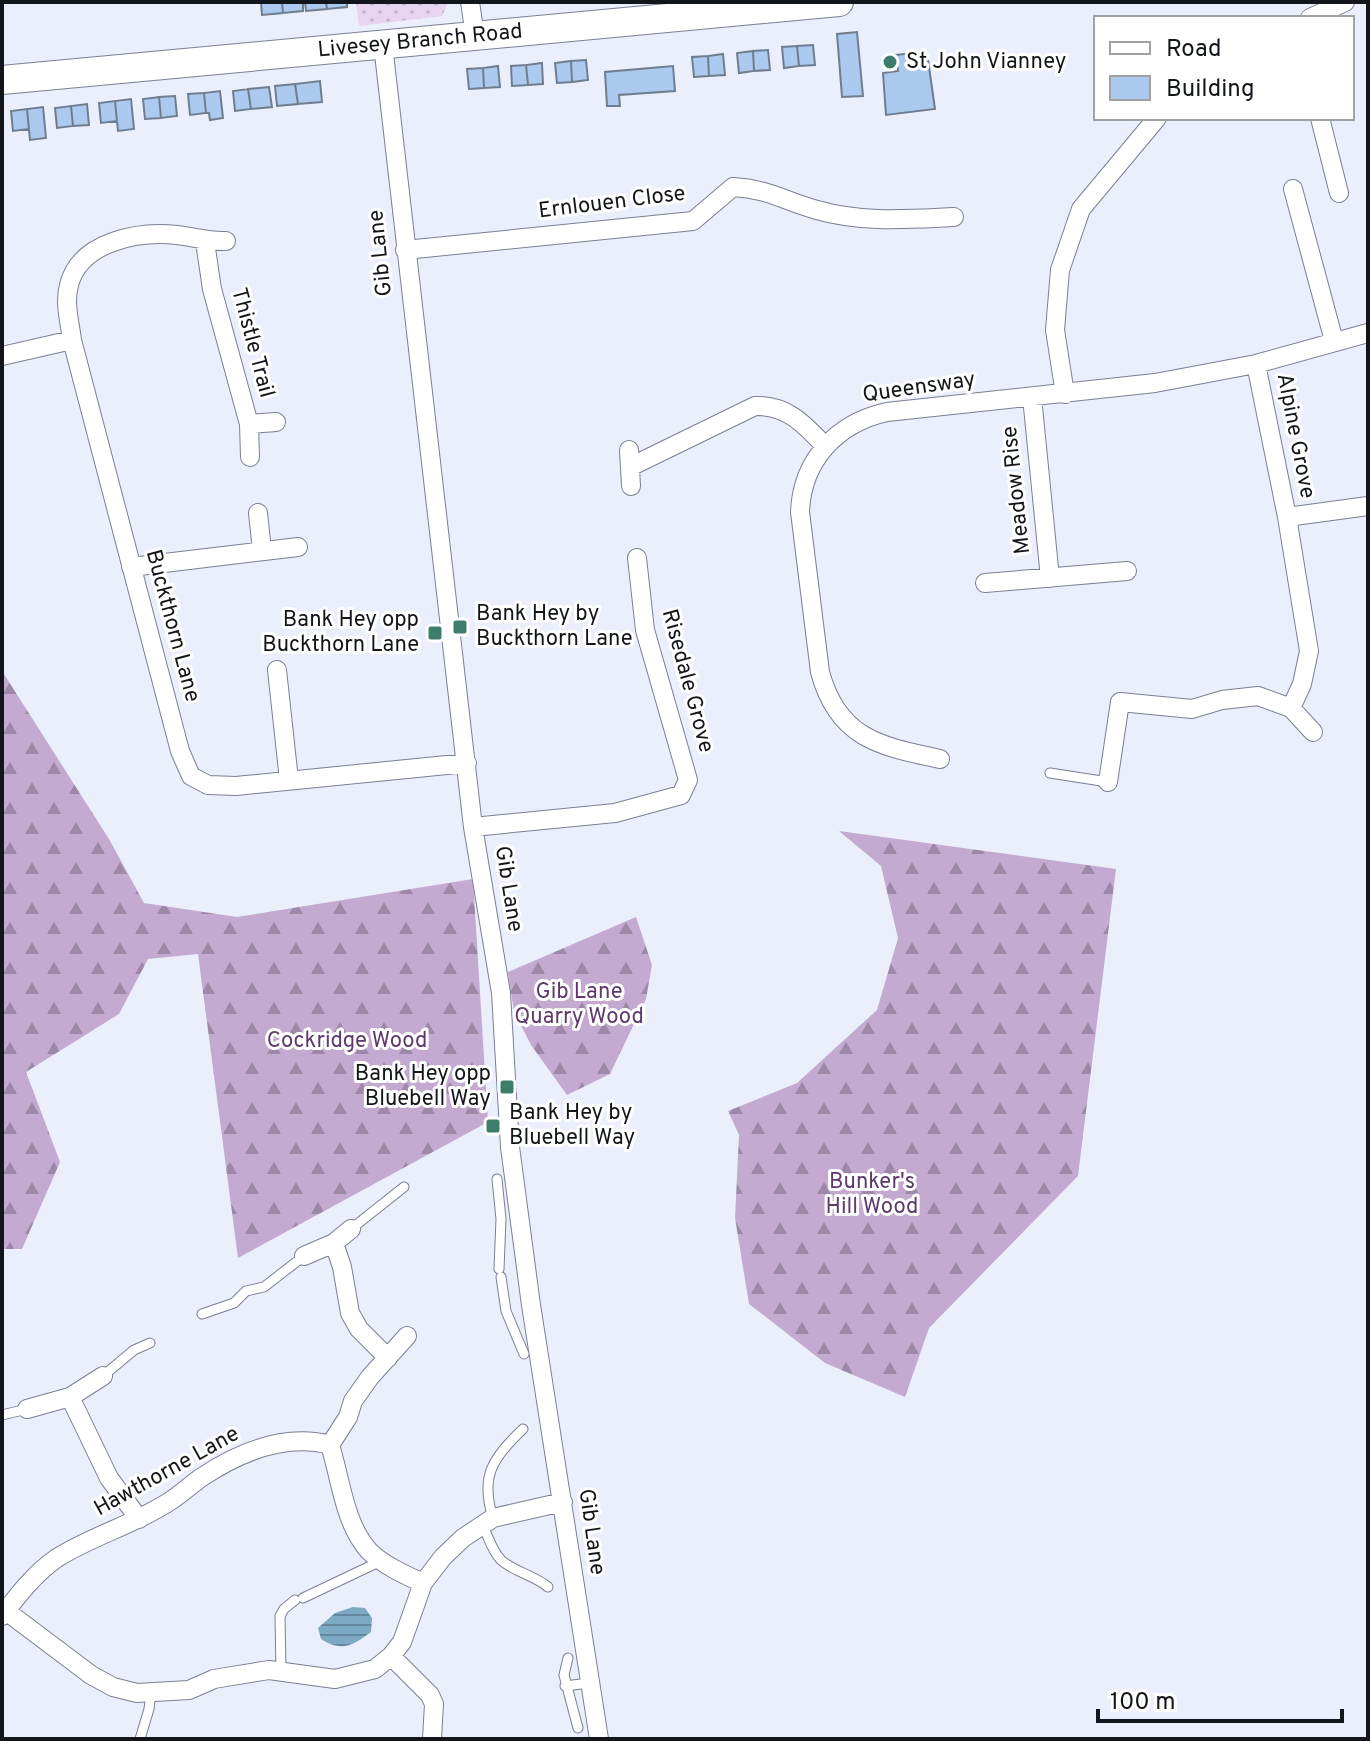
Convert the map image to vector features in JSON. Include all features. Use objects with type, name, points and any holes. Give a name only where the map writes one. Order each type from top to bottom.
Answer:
[{"type":"main road","name":"Livesey Branch Road","points":[[2,80],[839,2]]},
{"type":"street","points":[[470,2],[475,36]]},
{"type":"street","points":[[1314,16],[1345,2]]},
{"type":"street","name":"Gib Lane","points":[[383,45],[473,827],[501,993],[510,1147],[531,1305],[599,1739]]},
{"type":"street","points":[[1065,394],[1055,330],[1060,270],[1081,209],[1155,120]]},
{"type":"street","points":[[1321,120],[1339,193]]},
{"type":"street","name":"Ernlouen Close","points":[[405,250],[693,221],[733,187],[760,189],[817,210],[878,221],[954,217]]},
{"type":"street","points":[[1293,189],[1334,341]]},
{"type":"street","name":"Buckthorn Lane","points":[[205,242],[179,235],[121,240],[92,252],[72,276],[67,294],[72,340],[180,751],[191,776],[208,785],[236,786],[467,763]]},
{"type":"street","points":[[205,242],[226,241]]},
{"type":"street","name":"Thistle Trail","points":[[205,242],[212,289],[249,424],[250,457]]},
{"type":"street","name":"Queensway","points":[[940,758],[888,748],[857,732],[839,717],[825,689],[820,672],[800,497],[808,470],[825,446],[853,422],[866,416],[1155,383],[1256,364],[1368,333]]},
{"type":"street","points":[[2,356],[72,340]]},
{"type":"street","name":"Alpine Grove","points":[[1256,364],[1287,517],[1309,651],[1302,684],[1291,708]]},
{"type":"street","name":"Meadow Rise","points":[[1032,397],[1050,578]]},
{"type":"street","points":[[630,468],[755,406],[767,406],[790,414],[825,446]]},
{"type":"street","points":[[249,424],[276,422]]},
{"type":"street","name":"Alpine Grove","points":[[1287,517],[1368,506]]},
{"type":"street","points":[[258,513],[262,550]]},
{"type":"street","points":[[131,567],[298,547]]},
{"type":"street","name":"Risedale Grove","points":[[473,827],[615,813],[681,795],[688,780],[645,630],[637,558]]},
{"type":"street","name":"Meadow Rise","points":[[985,583],[1127,571]]},
{"type":"street","points":[[277,670],[289,780]]},
{"type":"street","points":[[1108,782],[1120,702],[1192,709],[1222,700],[1258,696],[1291,708],[1313,732]]},
{"type":"street","points":[[304,1256],[334,1243],[351,1229]]},
{"type":"street","points":[[334,1243],[342,1267],[350,1313],[359,1329],[388,1358]]},
{"type":"street","points":[[407,1336],[353,1401],[348,1417],[330,1445],[344,1500],[360,1538],[381,1561],[423,1583]]},
{"type":"street","points":[[27,1409],[70,1397],[103,1376]]},
{"type":"street","points":[[70,1397],[109,1478],[139,1519]]},
{"type":"street","name":"Hawthorne Lane","points":[[3,1611],[26,1585],[57,1559],[167,1504],[230,1460],[254,1450],[296,1440],[330,1445]]},
{"type":"street","points":[[3,1611],[91,1675],[113,1687],[137,1693],[189,1690],[214,1679],[269,1670],[335,1679],[375,1669],[391,1656],[402,1642],[423,1583],[443,1557],[488,1521],[563,1502]]},
{"type":"street","points":[[391,1656],[430,1695],[434,1704],[432,1739]]},
{"type":"lane","points":[[1050,773],[1108,782]]},
{"type":"lane","points":[[497,1179],[500,1273],[506,1311],[524,1354]]},
{"type":"lane","points":[[351,1229],[404,1187]]},
{"type":"lane","points":[[501,1241],[522,1239]]},
{"type":"lane","points":[[202,1314],[234,1303],[246,1291],[264,1287],[304,1256]]},
{"type":"lane","points":[[506,1311],[531,1305]]},
{"type":"lane","points":[[103,1376],[134,1350],[150,1343]]},
{"type":"lane","points":[[2,1415],[27,1409]]},
{"type":"lane","points":[[523,1429],[506,1444],[491,1470],[486,1497],[488,1521],[495,1552],[502,1561],[537,1578],[548,1587]]},
{"type":"lane","points":[[281,1671],[280,1616],[284,1609],[381,1561]]},
{"type":"lane","points":[[568,1658],[564,1668],[565,1686],[578,1728]]},
{"type":"lane","points":[[565,1686],[589,1683]]},
{"type":"lane","points":[[140,1739],[151,1692]]},
{"type":"shaded area","points":[[356,2],[448,3],[442,16],[359,26]]},
{"type":"green space","name":"Cockridge Wood","points":[[2,671],[109,839],[144,903],[237,917],[473,879],[488,1122],[238,1258],[198,954],[148,959],[119,1014],[26,1072],[60,1162],[22,1249],[2,1249]]},
{"type":"green space","name":"Bunker's Hill Wood","points":[[839,831],[1116,869],[1078,1176],[929,1328],[905,1397],[825,1363],[749,1304],[735,1218],[739,1135],[728,1111],[797,1083],[877,1010],[898,938],[881,866]]},
{"type":"green space","name":"Gib Lane Quarry Wood","points":[[636,917],[652,965],[646,999],[610,1074],[567,1095],[531,1045],[514,1012],[508,972]]},
{"type":"water","points":[[353,1607],[365,1608],[372,1618],[371,1632],[347,1646],[321,1639],[318,1628],[335,1613]]},
{"type":"building","points":[[261,2],[282,2],[283,13],[262,15]]},
{"type":"building","points":[[282,2],[303,2],[303,11],[283,13]]},
{"type":"building","points":[[305,2],[326,2],[327,9],[306,11]]},
{"type":"building","points":[[326,2],[347,2],[347,7],[327,9]]},
{"type":"building","points":[[857,32],[863,96],[842,97],[837,34]]},
{"type":"building","points":[[813,45],[815,65],[799,66],[797,46]]},
{"type":"building","points":[[797,46],[799,66],[784,68],[782,47]]},
{"type":"building","points":[[768,50],[770,70],[754,71],[753,51]]},
{"type":"building","points":[[753,51],[754,71],[739,73],[737,53]]},
{"type":"building","points":[[914,53],[915,62],[928,60],[935,109],[886,115],[883,73],[898,71],[896,55]]},
{"type":"building","points":[[723,54],[725,75],[709,76],[708,56]]},
{"type":"building","points":[[708,56],[709,76],[694,77],[692,57]]},
{"type":"building","points":[[586,60],[588,80],[572,82],[571,61]]},
{"type":"building","points":[[571,61],[572,82],[557,83],[555,63]]},
{"type":"building","points":[[542,63],[543,84],[528,85],[526,65]]},
{"type":"building","points":[[526,65],[528,85],[512,86],[511,66]]},
{"type":"building","points":[[498,66],[500,87],[484,88],[483,68]]},
{"type":"building","points":[[673,66],[675,91],[619,95],[620,106],[607,106],[605,72]]},
{"type":"building","points":[[483,68],[484,88],[469,89],[467,69]]},
{"type":"building","points":[[320,81],[322,102],[298,104],[295,84]]},
{"type":"building","points":[[295,84],[298,104],[277,106],[275,86]]},
{"type":"building","points":[[269,87],[272,107],[251,109],[248,89]]},
{"type":"building","points":[[248,89],[251,109],[235,111],[233,91]]},
{"type":"building","points":[[220,91],[223,118],[210,120],[204,93]]},
{"type":"building","points":[[204,93],[206,113],[190,115],[188,94]]},
{"type":"building","points":[[175,96],[177,116],[161,118],[159,97]]},
{"type":"building","points":[[159,97],[161,118],[145,119],[143,99]]},
{"type":"building","points":[[131,99],[134,129],[118,131],[115,101]]},
{"type":"building","points":[[115,101],[117,121],[101,123],[99,103]]},
{"type":"building","points":[[87,104],[89,125],[73,126],[71,106]]},
{"type":"building","points":[[71,106],[73,126],[57,128],[55,108]]},
{"type":"building","points":[[43,107],[46,138],[30,140],[27,109]]},
{"type":"building","points":[[27,109],[29,129],[13,131],[11,111]]},
{"type":"place","name":"St John Vianney","points":[[890,62]]},
{"type":"place","name":"Bank Hey by Buckthorn Lane","points":[[460,627]]},
{"type":"place","name":"Bank Hey opp Buckthorn Lane","points":[[435,633]]},
{"type":"place","name":"Bank Hey opp Bluebell Way","points":[[507,1087]]},
{"type":"place","name":"Bank Hey by Bluebell Way","points":[[493,1126]]}]
